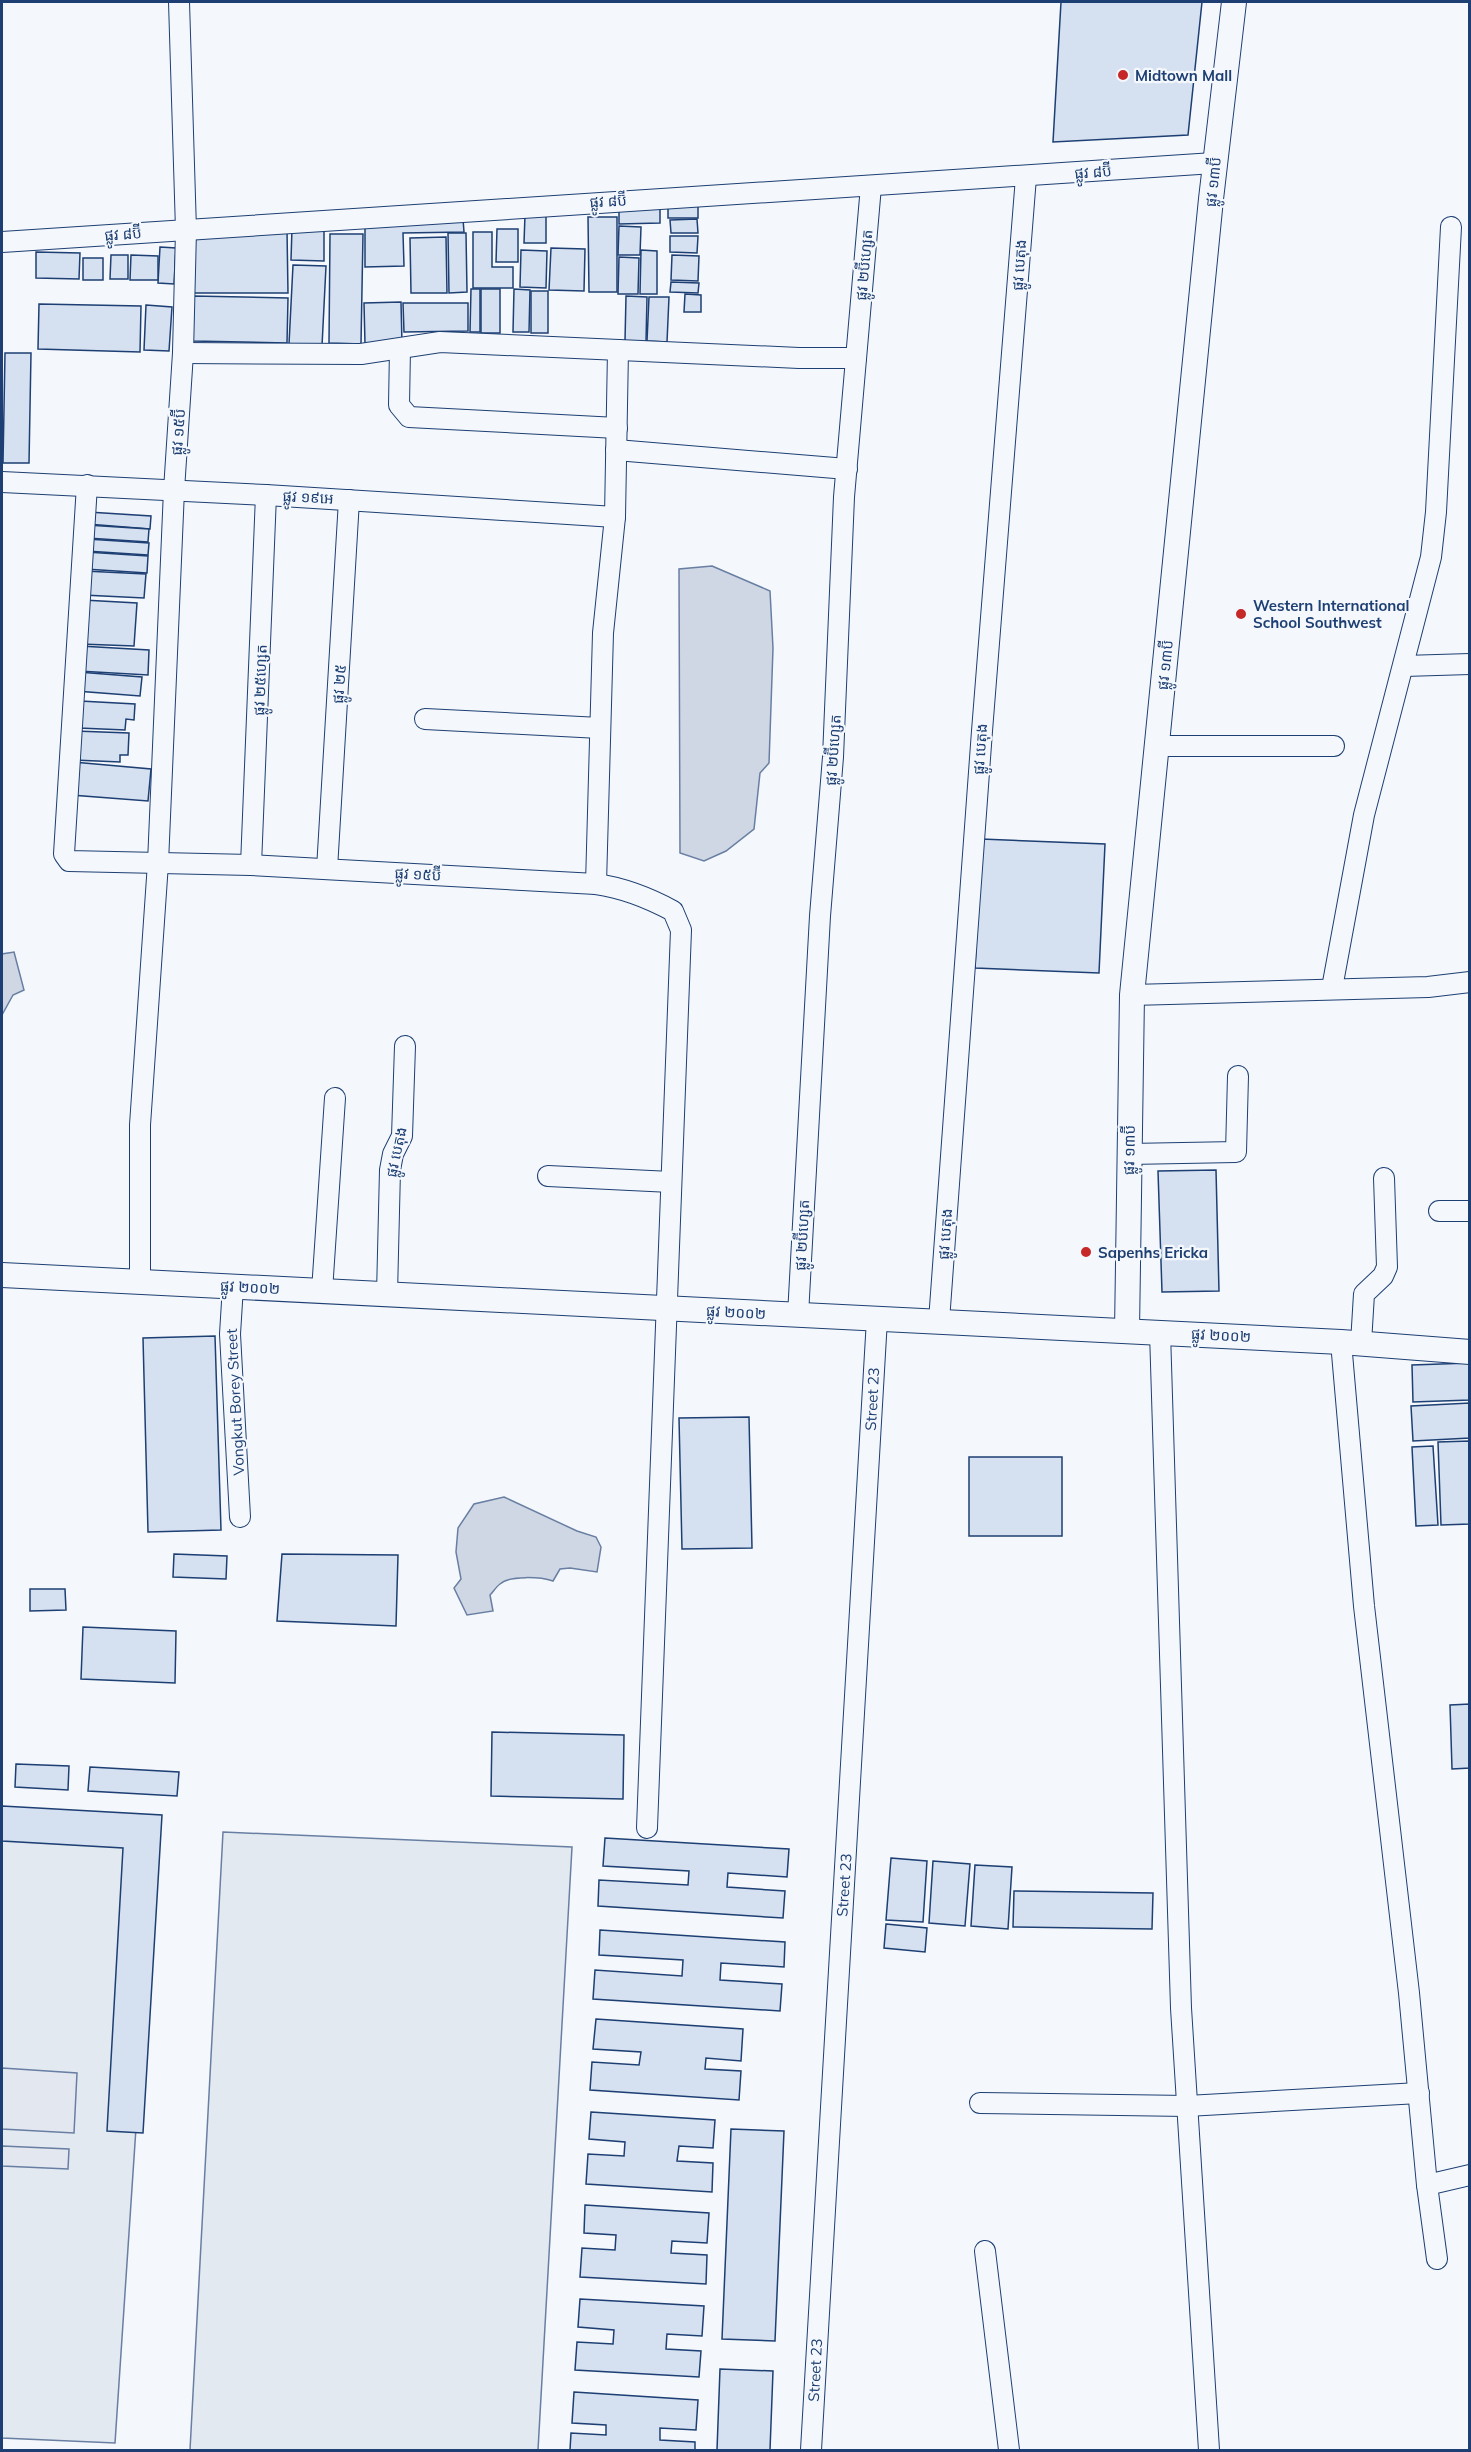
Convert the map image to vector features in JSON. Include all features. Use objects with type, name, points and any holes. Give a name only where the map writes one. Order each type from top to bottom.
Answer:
[{"type":"street","name":"ផ្លូវ ១៥ប៊ី","points":[[140,1282],[141,1125],[158,863],[174,490],[183,353],[186,230],[179,2]]},
{"type":"street","name":"ផ្លូវ ១៣ប៊ី","points":[[1127,1331],[1132,995],[1214,163],[1234,2]]},
{"type":"street","name":"ផ្លូវ ៨ប៊ី","points":[[2,242],[1214,163]]},
{"type":"street","name":"ផ្លូវ បេតុង","points":[[939,1322],[980,755],[1026,177]]},
{"type":"street","name":"ផ្លូវ ២ប៊ីហ្សេត","points":[[798,1315],[820,916],[833,757],[846,468],[871,186]]},
{"type":"street","points":[[1332,988],[1354,860],[1382,742],[1404,666],[1431,556],[1436,512],[1451,227]]},
{"type":"street","points":[[183,353],[361,354],[440,342],[799,358],[856,358]]},
{"type":"street","points":[[400,349],[399,405],[403,413],[409,417],[616,428]]},
{"type":"street","points":[[596,884],[603,633],[615,517],[618,350]]},
{"type":"street","points":[[616,450],[846,468]]},
{"type":"street","name":"ផ្លូវ ១៩អេ","points":[[2,482],[266,495],[615,517]]},
{"type":"street","name":"ផ្លូវ ១៥ប៊ី","points":[[87,485],[64,854],[69,861],[252,865],[596,884],[651,899],[673,911],[681,930],[671,1182]]},
{"type":"street","name":"ផ្លូវ ២៥ហ្សេត","points":[[252,865],[266,495]]},
{"type":"street","name":"ផ្លូវ ២៥","points":[[327,869],[349,500]]},
{"type":"street","points":[[1404,666],[1470,664]]},
{"type":"street","points":[[425,719],[600,729]]},
{"type":"street","points":[[1157,746],[1334,746]]},
{"type":"street","points":[[1132,995],[1428,987],[1470,982]]},
{"type":"street","name":"ផ្លូវ បេតុង","points":[[387,1294],[390,1170],[393,1154],[402,1136],[405,1046]]},
{"type":"street","points":[[1129,1154],[1236,1152],[1238,1076]]},
{"type":"street","points":[[322,1291],[335,1098]]},
{"type":"street","points":[[548,1176],[671,1182],[647,1828]]},
{"type":"street","points":[[1384,1178],[1387,1267],[1383,1276],[1364,1294],[1351,1342],[1364,1606],[1437,2259]]},
{"type":"street","points":[[1439,1211],[1470,1211]]},
{"type":"street","name":"ផ្លូវ ២០០២","points":[[2,1275],[1351,1342],[1470,1352]]},
{"type":"street","name":"Vongkut Borey Street","points":[[233,1286],[230,1334],[240,1517]]},
{"type":"street","name":"Street 23","points":[[811,2451],[877,1319]]},
{"type":"street","points":[[1160,1332],[1181,1996],[1209,2451]]},
{"type":"street","points":[[980,2103],[1187,2106],[1419,2092]]},
{"type":"street","points":[[1427,2185],[1470,2175]]},
{"type":"street","points":[[985,2251],[1009,2451]]},
{"type":"shaded area","points":[[712,566],[770,591],[773,648],[769,763],[760,773],[754,829],[726,851],[704,861],[680,853],[679,569]]},
{"type":"shaded area","points":[[14,952],[24,990],[13,995],[2,1015],[2,954]]},
{"type":"shaded area","points":[[504,1497],[577,1531],[596,1537],[601,1547],[597,1572],[570,1568],[560,1569],[553,1581],[511,1579],[499,1585],[490,1595],[493,1611],[467,1615],[454,1588],[461,1579],[456,1552],[458,1528],[474,1504]]},
{"type":"shaded area","points":[[223,1832],[572,1847],[538,2450],[190,2450]]},
{"type":"shaded area","points":[[2,1836],[155,1843],[115,2443],[2,2438]]},
{"type":"shaded area","points":[[2,2068],[77,2073],[74,2133],[2,2129]]},
{"type":"shaded area","points":[[2,2146],[69,2149],[68,2169],[2,2166]]},
{"type":"building","name":"Midtown Mall","points":[[1061,2],[1202,2],[1188,135],[1053,142]]},
{"type":"building","points":[[668,200],[698,200],[698,218],[668,218]]},
{"type":"building","points":[[660,205],[660,223],[619,224],[619,206]]},
{"type":"building","points":[[525,215],[546,215],[546,243],[524,243]]},
{"type":"building","points":[[588,217],[617,217],[617,292],[589,292]]},
{"type":"building","points":[[463,219],[464,232],[403,233],[404,266],[365,267],[365,220]]},
{"type":"building","points":[[697,219],[698,233],[671,233],[670,220]]},
{"type":"building","points":[[619,226],[641,227],[640,255],[618,255]]},
{"type":"building","points":[[292,228],[324,229],[324,261],[291,260]]},
{"type":"building","points":[[497,229],[518,229],[518,262],[496,262]]},
{"type":"building","points":[[194,230],[287,230],[288,293],[194,293]]},
{"type":"building","points":[[473,232],[492,232],[492,267],[513,267],[513,288],[473,288]]},
{"type":"building","points":[[448,233],[466,233],[467,292],[449,293]]},
{"type":"building","points":[[330,234],[363,234],[361,344],[329,343]]},
{"type":"building","points":[[670,236],[698,236],[697,253],[670,252]]},
{"type":"building","points":[[446,237],[447,293],[411,293],[410,238]]},
{"type":"building","points":[[160,247],[176,248],[174,284],[158,283]]},
{"type":"building","points":[[551,248],[585,249],[584,291],[549,290]]},
{"type":"building","points":[[521,250],[547,251],[546,288],[520,287]]},
{"type":"building","points":[[641,250],[657,251],[657,294],[640,294]]},
{"type":"building","points":[[36,252],[80,253],[79,279],[36,278]]},
{"type":"building","points":[[111,255],[128,255],[128,279],[110,279]]},
{"type":"building","points":[[131,255],[158,256],[158,280],[130,280]]},
{"type":"building","points":[[672,255],[699,256],[698,281],[671,280]]},
{"type":"building","points":[[619,257],[639,258],[638,294],[618,294]]},
{"type":"building","points":[[83,258],[103,258],[103,280],[83,280]]},
{"type":"building","points":[[293,265],[326,266],[322,346],[289,344]]},
{"type":"building","points":[[671,282],[699,283],[698,293],[670,292]]},
{"type":"building","points":[[471,289],[480,289],[480,332],[470,332]]},
{"type":"building","points":[[481,289],[500,289],[500,333],[481,333]]},
{"type":"building","points":[[514,289],[530,290],[529,332],[513,332]]},
{"type":"building","points":[[531,291],[548,291],[548,333],[531,333]]},
{"type":"building","points":[[685,294],[701,295],[701,312],[684,312]]},
{"type":"building","points":[[193,296],[288,298],[287,343],[192,341]]},
{"type":"building","points":[[626,296],[647,297],[646,342],[625,341]]},
{"type":"building","points":[[649,297],[669,297],[667,342],[647,341]]},
{"type":"building","points":[[401,302],[402,344],[365,344],[364,303]]},
{"type":"building","points":[[403,303],[468,303],[468,331],[404,332]]},
{"type":"building","points":[[39,304],[141,306],[140,352],[38,349]]},
{"type":"building","points":[[146,305],[172,307],[169,351],[144,350]]},
{"type":"building","points":[[5,353],[31,353],[29,463],[3,463]]},
{"type":"building","points":[[88,512],[151,516],[150,529],[87,524]]},
{"type":"building","points":[[87,525],[149,529],[148,542],[87,538]]},
{"type":"building","points":[[87,539],[149,543],[148,555],[86,551]]},
{"type":"building","points":[[86,552],[148,556],[147,573],[85,569]]},
{"type":"building","points":[[84,571],[146,574],[144,598],[83,595]]},
{"type":"building","points":[[83,600],[137,603],[134,646],[80,644]]},
{"type":"building","points":[[80,646],[149,650],[148,675],[78,671]]},
{"type":"building","points":[[78,672],[142,677],[140,696],[76,691]]},
{"type":"building","points":[[80,701],[135,704],[134,720],[126,719],[125,730],[79,728]]},
{"type":"building","points":[[75,731],[129,733],[128,755],[120,755],[120,762],[74,760]]},
{"type":"building","points":[[73,762],[151,769],[148,801],[71,795]]},
{"type":"building","points":[[981,839],[1105,844],[1099,973],[975,968]]},
{"type":"building","points":[[1216,1170],[1219,1291],[1162,1292],[1158,1171]]},
{"type":"building","points":[[215,1336],[221,1530],[148,1532],[143,1338]]},
{"type":"building","points":[[1470,1363],[1470,1400],[1413,1402],[1412,1365]]},
{"type":"building","points":[[1470,1403],[1470,1438],[1413,1441],[1411,1406]]},
{"type":"building","points":[[749,1417],[752,1548],[682,1549],[679,1418]]},
{"type":"building","points":[[1470,1441],[1470,1524],[1441,1525],[1438,1442]]},
{"type":"building","points":[[1433,1446],[1438,1525],[1416,1526],[1412,1447]]},
{"type":"building","points":[[969,1457],[1062,1457],[1062,1536],[969,1536]]},
{"type":"building","points":[[174,1554],[227,1556],[226,1579],[173,1577]]},
{"type":"building","points":[[282,1554],[398,1555],[396,1626],[277,1621]]},
{"type":"building","points":[[30,1589],[65,1589],[66,1610],[30,1611]]},
{"type":"building","points":[[83,1627],[176,1631],[175,1683],[81,1679]]},
{"type":"building","points":[[1470,1704],[1470,1768],[1452,1769],[1450,1705]]},
{"type":"building","points":[[492,1732],[624,1735],[623,1799],[491,1796]]},
{"type":"building","points":[[16,1764],[69,1766],[68,1790],[15,1787]]},
{"type":"building","points":[[90,1767],[179,1772],[177,1796],[88,1791]]},
{"type":"building","points":[[2,1806],[162,1815],[143,2133],[107,2131],[123,1848],[2,1841]]},
{"type":"building","points":[[605,1838],[789,1849],[787,1877],[728,1873],[727,1887],[785,1891],[783,1918],[598,1906],[599,1880],[688,1885],[689,1871],[603,1866]]},
{"type":"building","points":[[891,1858],[927,1861],[923,1922],[886,1920]]},
{"type":"building","points":[[933,1861],[970,1864],[965,1926],[929,1923]]},
{"type":"building","points":[[975,1865],[1012,1867],[1008,1929],[971,1926]]},
{"type":"building","points":[[1014,1891],[1153,1893],[1152,1929],[1013,1927]]},
{"type":"building","points":[[886,1924],[927,1928],[925,1952],[884,1948]]},
{"type":"building","points":[[600,1930],[785,1942],[784,1967],[721,1963],[720,1980],[782,1984],[780,2011],[593,1999],[595,1970],[682,1976],[683,1960],[599,1955]]},
{"type":"building","points":[[596,2019],[743,2029],[741,2061],[706,2058],[705,2069],[741,2071],[739,2100],[590,2090],[592,2062],[639,2065],[641,2052],[593,2049]]},
{"type":"building","points":[[591,2112],[715,2120],[713,2148],[679,2146],[677,2161],[713,2163],[712,2192],[586,2184],[588,2154],[624,2156],[625,2142],[589,2139]]},
{"type":"building","points":[[731,2129],[784,2131],[775,2341],[722,2339]]},
{"type":"building","points":[[585,2205],[709,2213],[707,2243],[672,2241],[671,2253],[707,2255],[706,2284],[580,2277],[582,2248],[615,2250],[616,2235],[584,2233]]},
{"type":"building","points":[[580,2299],[704,2306],[702,2336],[667,2334],[666,2349],[701,2351],[699,2377],[575,2370],[577,2342],[613,2344],[614,2330],[578,2327]]},
{"type":"building","points":[[720,2369],[773,2371],[770,2450],[717,2450]]},
{"type":"building","points":[[574,2392],[698,2400],[696,2430],[660,2428],[660,2440],[695,2442],[695,2450],[570,2450],[571,2433],[606,2435],[606,2425],[572,2423]]},
{"type":"place","name":"Midtown Mall","points":[[1123,75]]},
{"type":"place","name":"Western International School Southwest","points":[[1241,614]]},
{"type":"place","name":"Sapenhs Ericka","points":[[1086,1252]]}]
